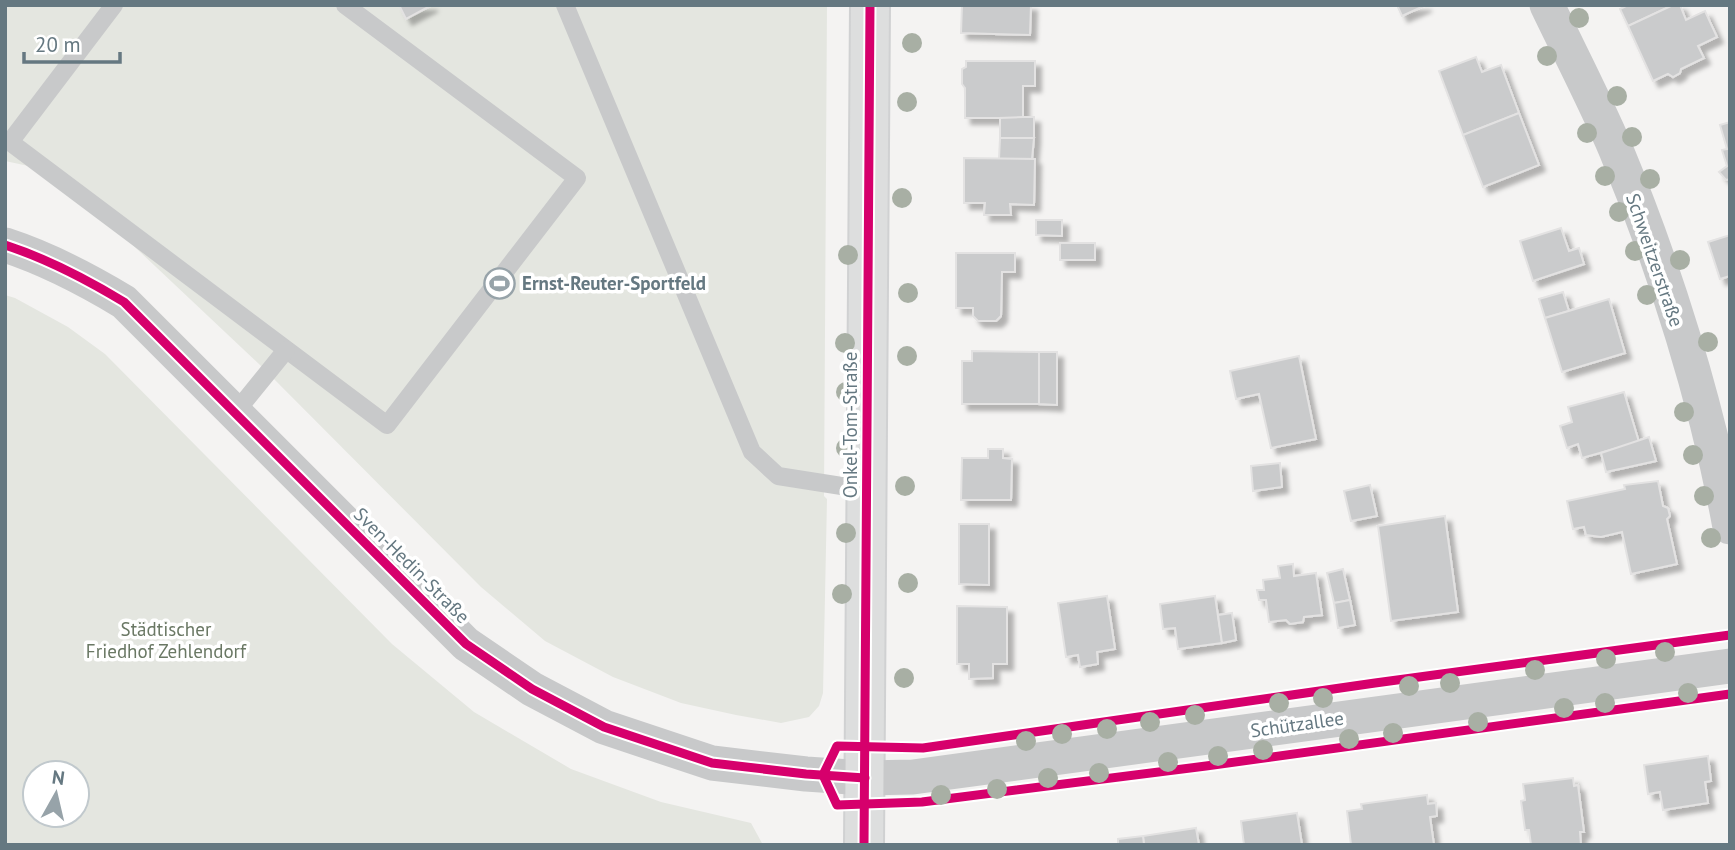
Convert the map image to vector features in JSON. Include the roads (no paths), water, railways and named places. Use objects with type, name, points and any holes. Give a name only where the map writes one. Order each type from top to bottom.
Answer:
[{"type":"main road","name":"Onkel-Tom-Straße","points":[[864,845],[870,5]]},
{"type":"street","name":"Schweitzerstraße","points":[[1547,5],[1615,149],[1638,208],[1686,350],[1721,479],[1730,527]]},
{"type":"street","name":"Sven-Hedin-Straße","points":[[5,245],[36,255],[124,302],[466,644],[532,689],[604,727],[712,763],[865,778]]},
{"type":"street","name":"Schützallee","points":[[865,778],[913,777],[1730,666]]},
{"type":"lane","points":[[114,5],[10,142],[387,425],[577,178],[345,5]]},
{"type":"lane","points":[[565,5],[752,452],[778,476],[867,490]]},
{"type":"lane","points":[[235,413],[286,350]]},
{"type":"place","name":"Ernst-Reuter-Sportfeld","points":[[499,283]]},
{"type":"park label","name":"Städtischer Friedhof Zehlendorf","points":[[166,640]]}]
